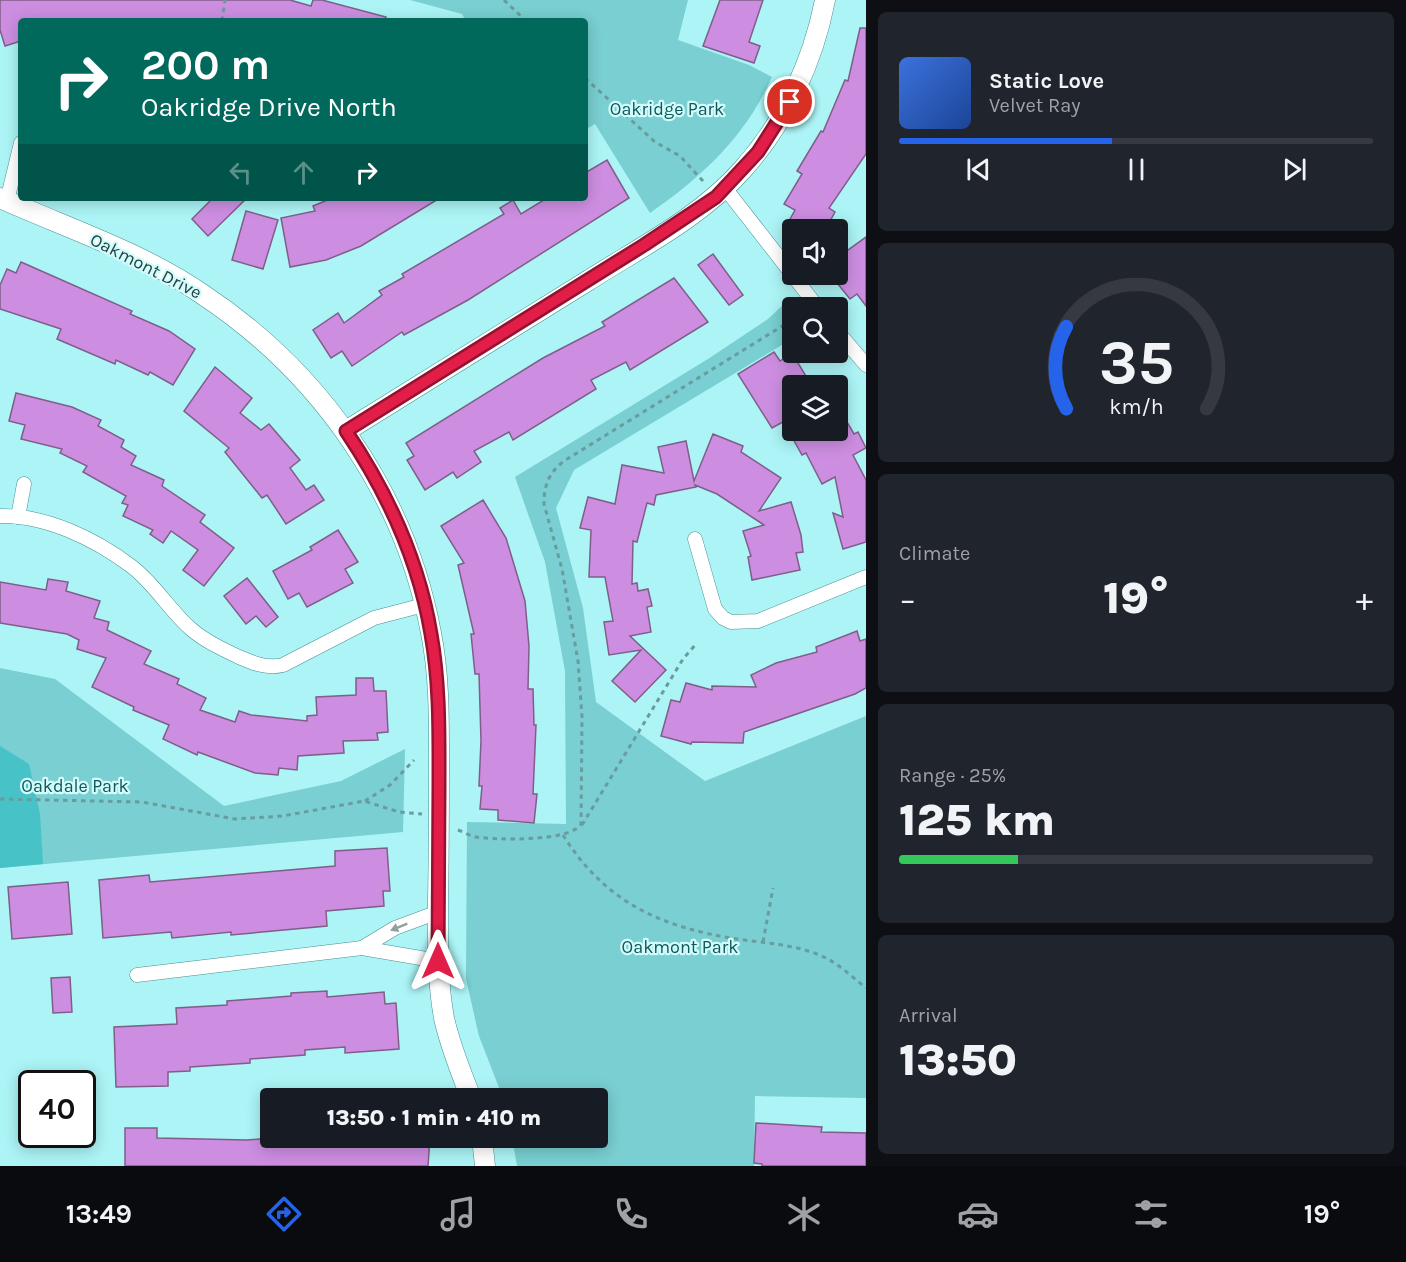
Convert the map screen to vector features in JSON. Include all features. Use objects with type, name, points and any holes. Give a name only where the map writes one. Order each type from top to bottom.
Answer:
[{"type":"street","points":[[346,431],[644,245],[758,152],[790,102],[810,54],[825,0]]},
{"type":"street","points":[[3,199],[18,152]]},
{"type":"street","points":[[715,186],[782,263]]},
{"type":"street","name":"Oakmont Drive","points":[[3,199],[144,261],[201,293],[245,324],[286,362],[346,431],[379,483],[392,511],[424,605],[433,648],[438,703],[438,961],[445,1022],[468,1088]]},
{"type":"street","points":[[800,285],[810,297]]},
{"type":"street","points":[[848,345],[866,365]]},
{"type":"street","points":[[18,517],[24,484]]},
{"type":"street","points":[[0,516],[18,517],[76,534],[115,555],[145,578],[190,628],[204,639],[245,659],[266,666],[283,665],[374,618],[424,605]]},
{"type":"street","points":[[695,539],[715,609],[723,618],[731,622],[758,621],[866,577]]},
{"type":"street","points":[[362,948],[395,928],[438,912]]},
{"type":"street","points":[[137,975],[362,948],[438,961]]},
{"type":"street","points":[[483,1148],[485,1166]]},
{"type":"path","points":[[222,18],[225,0]]},
{"type":"path","points":[[504,0],[522,18]]},
{"type":"path","points":[[588,81],[655,142],[680,156],[715,186]]},
{"type":"path","points":[[579,829],[582,818],[581,691],[572,616],[544,504],[544,490],[549,475],[564,461],[782,326]]},
{"type":"path","points":[[454,828],[473,837],[527,838],[562,835],[579,829],[683,658],[696,644]]},
{"type":"path","points":[[0,799],[142,802],[235,819],[283,816],[364,801],[395,781],[414,760]]},
{"type":"path","points":[[364,801],[399,812],[421,814]]},
{"type":"path","points":[[562,835],[598,881],[626,902],[669,923],[819,955],[837,965],[866,988]]},
{"type":"path","points":[[763,942],[773,888]]},
{"type":"green space","name":"Oakridge Park","points":[[410,0],[688,0],[678,40],[749,65],[772,77],[749,118],[721,154],[687,185],[650,213],[595,124],[588,128],[588,18],[464,18],[462,14]]},
{"type":"green space","name":"Oakmont Park","points":[[782,306],[782,345],[574,470],[556,508],[583,608],[596,702],[705,781],[866,716],[866,1098],[755,1096],[754,1166],[517,1166],[514,1148],[608,1148],[608,1088],[499,1088],[479,1036],[466,979],[467,822],[566,824],[565,671],[545,562],[515,477],[708,359],[768,319]]},
{"type":"green space","name":"Oakdale Park","points":[[0,668],[55,679],[224,806],[341,781],[405,749],[403,832],[0,868]]},
{"type":"shaded area","points":[[0,746],[29,764],[40,814],[43,864],[0,868]]},
{"type":"building","points":[[0,0],[290,0],[311,6],[313,0],[322,0],[386,17],[18,18],[18,42],[5,46],[0,30]]},
{"type":"building","points":[[720,0],[763,0],[749,42],[760,46],[754,63],[703,46]]},
{"type":"building","points":[[860,28],[866,28],[866,154],[829,208],[835,212],[831,219],[790,219],[795,210],[784,204],[802,174],[797,171],[821,131],[823,132],[845,80],[848,81]]},
{"type":"building","points":[[607,160],[629,198],[468,300],[404,335],[402,332],[352,366],[342,351],[331,358],[313,330],[338,313],[344,323],[382,295],[379,291],[404,277],[402,274],[504,214],[500,208],[511,201],[521,214],[542,201],[588,201],[588,171]]},
{"type":"building","points":[[210,201],[244,201],[208,236],[192,219]]},
{"type":"building","points":[[325,201],[435,201],[361,246],[326,260],[290,267],[281,218],[315,211],[313,206]]},
{"type":"building","points":[[246,211],[278,220],[263,269],[232,260]]},
{"type":"building","points":[[866,237],[866,306],[857,294],[850,299],[839,285],[848,285],[848,250]]},
{"type":"building","points":[[713,254],[743,295],[729,305],[698,265]]},
{"type":"building","points":[[21,262],[132,311],[130,314],[169,331],[195,349],[173,385],[150,372],[148,375],[116,360],[115,364],[57,339],[61,329],[0,309],[0,285],[7,269],[16,273]]},
{"type":"building","points":[[674,278],[708,322],[630,370],[626,362],[591,380],[596,389],[513,440],[509,432],[474,451],[481,462],[457,478],[453,472],[425,490],[407,460],[414,456],[406,443],[543,358],[605,326],[602,322]]},
{"type":"building","points":[[774,352],[780,361],[782,360],[782,363],[798,363],[805,375],[782,375],[782,422],[772,428],[738,374]]},
{"type":"building","points":[[215,367],[252,398],[240,413],[261,430],[269,424],[300,460],[290,468],[306,490],[314,485],[324,500],[286,524],[267,495],[262,498],[225,452],[229,448],[184,411]]},
{"type":"building","points":[[16,393],[72,407],[101,420],[98,426],[124,440],[121,447],[136,456],[131,465],[164,480],[162,486],[205,515],[200,522],[234,548],[204,586],[183,570],[198,550],[171,531],[163,543],[150,534],[153,530],[123,516],[128,505],[122,503],[126,496],[83,472],[87,466],[60,453],[62,449],[21,439],[25,425],[9,421]]},
{"type":"building","points":[[848,424],[854,434],[858,432],[866,448],[853,455],[866,480],[866,542],[843,549],[833,513],[843,517],[835,477],[822,484],[806,453],[802,455],[794,441],[848,441]]},
{"type":"building","points":[[713,434],[743,446],[741,452],[781,478],[759,511],[791,502],[801,535],[803,552],[796,553],[800,570],[752,580],[748,557],[751,556],[743,531],[764,525],[717,494],[695,485],[696,487],[656,495],[654,505],[647,503],[637,542],[633,541],[632,584],[637,583],[638,591],[648,589],[652,606],[647,607],[651,632],[630,636],[666,670],[635,702],[612,681],[641,650],[609,655],[604,622],[613,621],[605,577],[589,577],[591,530],[580,528],[588,497],[615,504],[622,465],[664,473],[658,447],[686,441],[694,481]]},
{"type":"building","points":[[483,500],[506,538],[525,601],[529,646],[528,689],[533,689],[534,725],[536,725],[533,794],[537,794],[534,823],[498,820],[498,810],[480,809],[482,786],[479,786],[481,741],[479,674],[475,674],[471,634],[474,634],[458,565],[464,563],[441,526]]},
{"type":"building","points":[[338,530],[358,562],[345,569],[353,583],[307,607],[299,593],[288,599],[273,571],[312,550],[310,547]]},
{"type":"building","points":[[247,578],[278,617],[266,627],[256,616],[246,624],[224,596]]},
{"type":"building","points":[[48,579],[68,582],[66,591],[100,601],[94,618],[109,622],[107,630],[151,651],[144,664],[179,679],[177,684],[206,698],[200,710],[235,722],[239,711],[251,715],[307,721],[307,716],[317,715],[316,697],[356,695],[356,678],[373,678],[374,691],[386,691],[388,732],[377,733],[378,740],[343,741],[344,753],[298,756],[297,770],[279,768],[278,775],[255,773],[198,752],[197,755],[163,739],[169,725],[133,710],[134,707],[92,687],[106,658],[77,649],[79,640],[67,634],[0,623],[0,582],[46,590]]},
{"type":"building","points":[[857,631],[860,641],[866,639],[866,688],[855,694],[744,732],[743,743],[692,742],[691,744],[661,736],[671,700],[680,702],[686,683],[712,690],[712,686],[756,687],[751,675],[776,663],[817,652],[816,647]]},
{"type":"building","points":[[387,848],[390,891],[383,891],[384,906],[326,911],[327,926],[231,935],[231,932],[172,938],[171,932],[103,938],[99,880],[149,875],[150,882],[335,866],[335,851]]},
{"type":"building","points":[[68,882],[72,934],[12,939],[8,887]]},
{"type":"building","points":[[70,977],[72,1012],[53,1013],[51,978]]},
{"type":"building","points":[[327,991],[327,997],[384,992],[385,1004],[396,1003],[399,1049],[345,1053],[345,1047],[305,1050],[305,1055],[250,1059],[250,1063],[190,1067],[190,1071],[168,1072],[168,1086],[116,1087],[114,1027],[177,1024],[176,1008],[227,1005],[227,1001]]},
{"type":"building","points":[[756,1123],[822,1127],[821,1132],[866,1133],[866,1166],[762,1166],[762,1164],[754,1163]]},
{"type":"building","points":[[125,1128],[157,1128],[157,1138],[260,1139],[260,1148],[429,1148],[428,1166],[125,1166]]},
{"type":"route","points":[[438,961],[438,703],[431,632],[404,539],[379,483],[346,431],[644,245],[716,197],[758,152],[790,102]]}]
